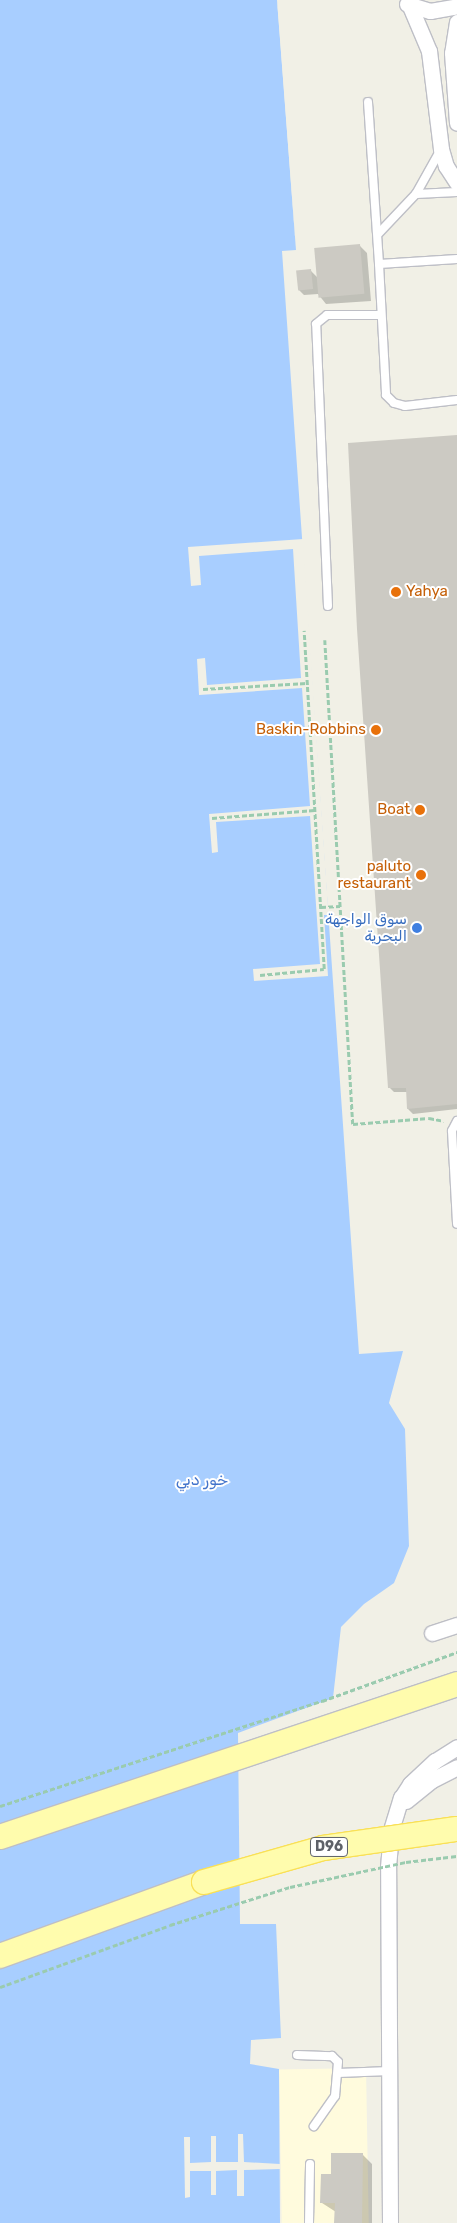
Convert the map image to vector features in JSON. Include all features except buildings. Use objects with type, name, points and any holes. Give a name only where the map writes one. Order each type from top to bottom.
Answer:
[{"type":"main road","points":[[0,1837],[69,1812],[457,1684]]},
{"type":"main road","name":"D96","points":[[0,1956],[161,1897],[283,1858],[364,1841],[457,1829]]},
{"type":"street","points":[[406,3],[430,11],[457,6]]},
{"type":"street","points":[[406,3],[430,51],[441,149],[446,166],[457,182]]},
{"type":"street","points":[[457,22],[452,53],[457,123]]},
{"type":"street","points":[[432,1633],[457,1625]]},
{"type":"street","points":[[390,2223],[388,1867],[395,1814],[401,1798],[422,1772],[457,1746]]},
{"type":"street","points":[[395,1814],[419,1790],[457,1768]]},
{"type":"lane","points":[[368,102],[378,234],[380,314],[386,395],[394,403],[405,406],[457,400]]},
{"type":"lane","points":[[378,234],[416,194],[441,149]]},
{"type":"lane","points":[[416,194],[457,192]]},
{"type":"lane","points":[[379,264],[457,259]]},
{"type":"lane","points":[[328,606],[316,324],[328,315],[380,314]]},
{"type":"lane","points":[[456,1122],[452,1131],[457,1224]]},
{"type":"lane","points":[[297,2055],[332,2056],[338,2062],[336,2096],[314,2126]]},
{"type":"lane","points":[[338,2073],[390,2071]]},
{"type":"lane","points":[[309,2223],[310,2164]]},
{"type":"path","points":[[260,975],[324,969],[304,631]]},
{"type":"path","points":[[325,640],[353,1124],[429,1118],[456,1122]]},
{"type":"path","points":[[203,689],[307,683]]},
{"type":"path","points":[[212,818],[315,810]]},
{"type":"path","points":[[321,907],[340,906]]},
{"type":"path","points":[[0,1806],[322,1701],[457,1652]]},
{"type":"path","points":[[0,1987],[170,1925],[290,1887],[396,1864],[457,1856]]},
{"type":"shaded area","points":[[366,2068],[369,2223],[282,2223],[279,2070]]},
{"type":"water","name":"خور دبي","points":[[0,0],[277,0],[296,250],[282,251],[359,1354],[403,1351],[389,1403],[405,1429],[409,1546],[394,1583],[364,1604],[341,1627],[333,1698],[238,1733],[240,1924],[276,1924],[281,2038],[251,2040],[250,2064],[279,2069],[280,2223],[0,2223]]},
{"type":"pier","points":[[277,0],[282,38],[296,250],[280,38]]},
{"type":"pier","points":[[303,539],[329,915],[324,915],[328,976],[254,981],[253,969],[320,964],[310,816],[216,822],[218,852],[212,853],[209,814],[310,806],[302,688],[199,695],[197,659],[205,658],[207,685],[301,678],[293,549],[199,556],[201,585],[191,586],[188,547]]},
{"type":"pier","points":[[238,2134],[243,2134],[244,2162],[280,2164],[280,2169],[244,2170],[244,2196],[237,2196],[237,2170],[216,2171],[216,2195],[211,2195],[211,2171],[190,2171],[190,2197],[185,2198],[184,2137],[190,2137],[190,2163],[211,2162],[211,2136],[216,2136],[216,2162],[238,2162]]},
{"type":"place","name":"Yahya","points":[[396,592]]},
{"type":"place","name":"Baskin-Robbins","points":[[376,730]]},
{"type":"place","name":"Boat","points":[[420,810]]},
{"type":"place","name":"paluto restaurant","points":[[421,875]]},
{"type":"place","name":"سوق الواجهة البحرية","points":[[417,928]]}]
